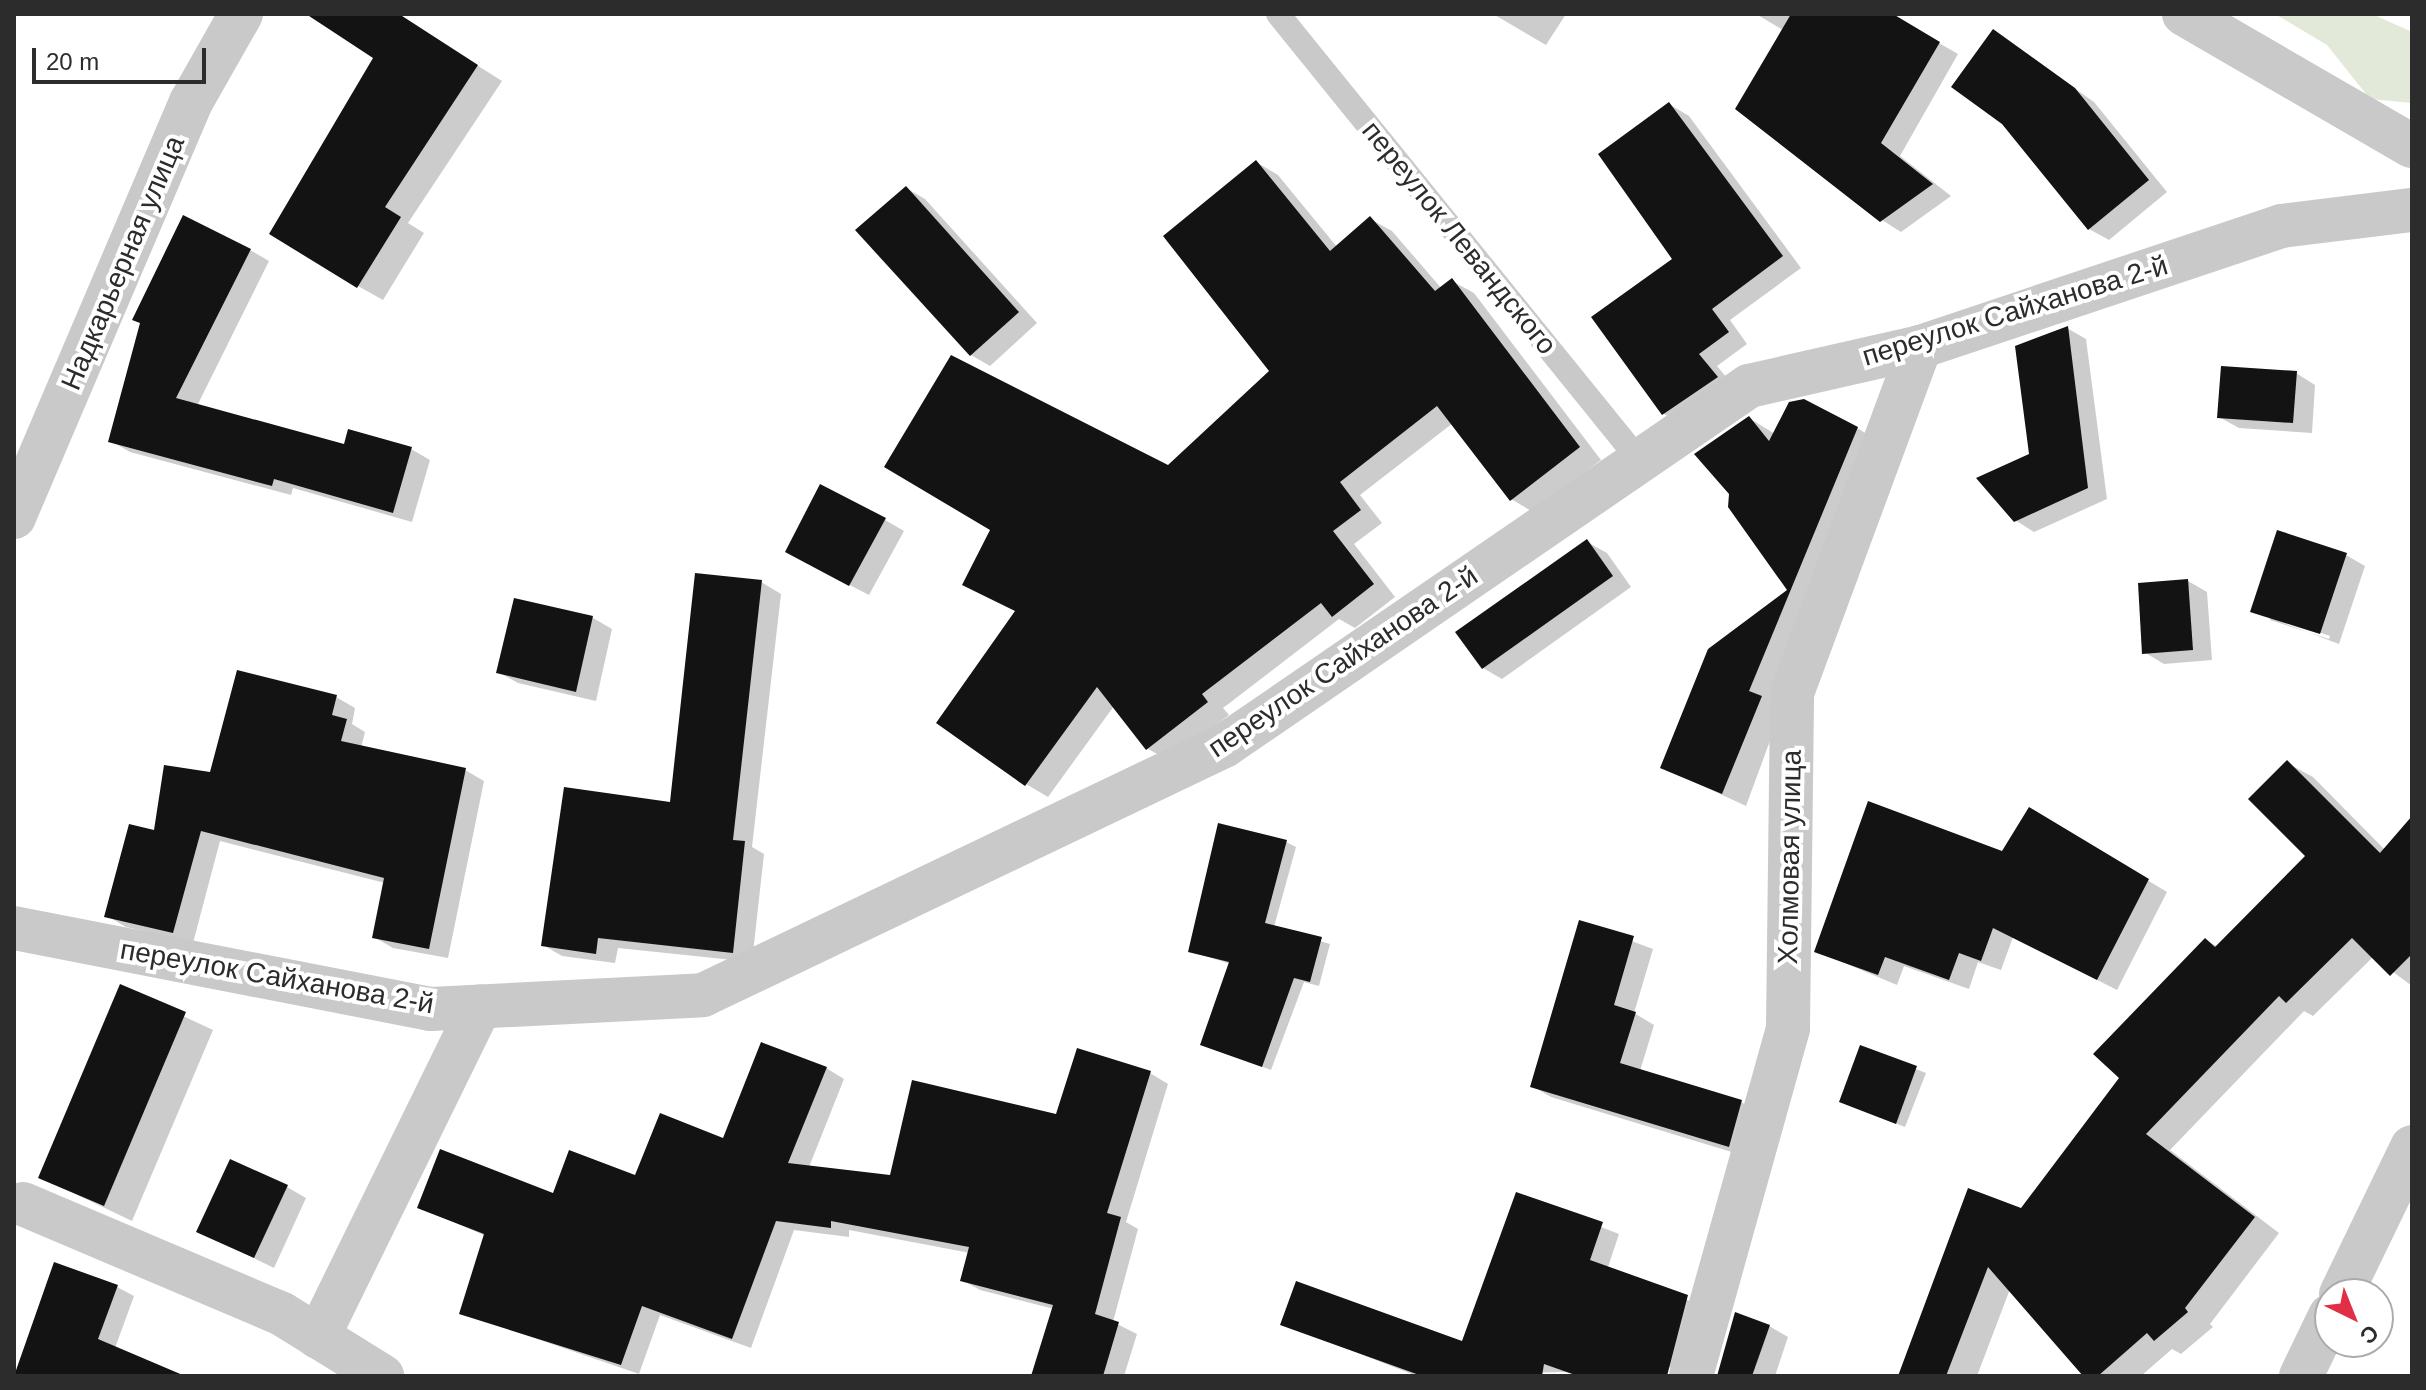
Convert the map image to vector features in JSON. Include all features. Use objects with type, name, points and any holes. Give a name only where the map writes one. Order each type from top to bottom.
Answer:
[{"type":"street","name":"Надкарьерная улица","points":[[14,517],[191,102],[241,14]]},
{"type":"street","points":[[2184,14],[2412,146]]},
{"type":"street","name":"переулок Сайханова 2-й","points":[[14,928],[431,1009],[703,995],[1224,746],[1749,386],[1920,347],[2281,226],[2412,210]]},
{"type":"street","name":"Холмовая улица","points":[[1691,1376],[1788,1028],[1792,693],[1920,347]]},
{"type":"street","points":[[318,1337],[480,1007]]},
{"type":"street","points":[[2349,1278],[2412,1147]]},
{"type":"street","points":[[23,1204],[282,1314],[382,1376]]},
{"type":"street","points":[[2301,1376],[2314,1349]]},
{"type":"lane","name":"переулок Левандского","points":[[1278,14],[1640,461]]},
{"type":"green space","points":[[2275,14],[2372,14],[2412,32],[2412,103],[2370,99],[2327,45]]},
{"type":"building","points":[[306,14],[399,14],[478,65],[385,207],[401,217],[357,288],[269,234],[373,58]]},
{"type":"building","points":[[1791,14],[1893,14],[1940,42],[1881,143],[1933,184],[1880,222],[1735,109]]},
{"type":"building","points":[[1993,29],[2075,88],[2149,180],[2088,230],[2002,124],[1951,87]]},
{"type":"building","points":[[1669,102],[1783,256],[1712,309],[1729,332],[1699,354],[1718,377],[1662,415],[1591,317],[1672,259],[1598,154]]},
{"type":"building","points":[[1256,160],[1330,251],[1370,216],[1435,291],[1452,278],[1580,447],[1510,501],[1437,406],[1340,482],[1361,510],[1333,531],[1374,584],[1332,617],[1321,603],[1202,694],[1208,702],[1146,750],[1097,687],[1025,786],[936,723],[1015,611],[962,585],[990,530],[884,467],[951,355],[1168,465],[1269,371],[1163,236]]},
{"type":"building","points":[[906,186],[1019,312],[970,356],[855,230]]},
{"type":"building","points":[[183,215],[251,249],[176,398],[344,444],[348,429],[412,447],[393,513],[274,479],[272,486],[108,442],[140,323],[132,320]]},
{"type":"building","points":[[2068,326],[2088,488],[2014,522],[1976,478],[2029,454],[2015,346]]},
{"type":"building","points":[[2221,366],[2297,371],[2293,423],[2217,418]]},
{"type":"building","points":[[1804,399],[1858,427],[1749,691],[1762,696],[1722,794],[1660,768],[1708,649],[1787,590],[1728,507],[1729,494],[1694,454],[1749,416],[1769,441],[1789,402]]},
{"type":"building","points":[[820,484],[886,518],[849,586],[785,552]]},
{"type":"building","points":[[2277,530],[2347,553],[2320,634],[2250,612]]},
{"type":"building","points":[[1587,539],[1613,576],[1482,669],[1455,632]]},
{"type":"building","points":[[695,573],[762,580],[733,840],[745,841],[733,953],[598,938],[596,954],[541,946],[564,787],[670,802]]},
{"type":"building","points":[[2188,579],[2193,650],[2142,654],[2138,583]]},
{"type":"building","points":[[514,598],[593,616],[576,692],[496,673]]},
{"type":"building","points":[[237,670],[337,695],[332,715],[347,719],[341,741],[466,768],[429,949],[372,938],[384,878],[201,831],[173,933],[104,917],[129,824],[154,830],[164,765],[210,772]]},
{"type":"building","points":[[2287,760],[2380,853],[2412,816],[2412,954],[2390,976],[2352,938],[2286,1003],[2279,996],[2146,1134],[2255,1217],[2185,1308],[2188,1312],[2154,1341],[2147,1333],[2098,1376],[2083,1376],[1988,1267],[1946,1376],[1898,1376],[1968,1188],[2021,1208],[2119,1078],[2093,1054],[2205,938],[2215,947],[2305,856],[2248,799]]},
{"type":"building","points":[[1868,801],[2002,851],[2029,807],[2149,879],[2097,980],[1993,928],[1981,961],[1959,953],[1949,980],[1885,957],[1878,975],[1814,952]]},
{"type":"building","points":[[1218,823],[1287,840],[1265,923],[1322,937],[1310,982],[1294,978],[1262,1067],[1200,1045],[1229,962],[1188,952]]},
{"type":"building","points":[[1579,920],[1634,936],[1614,1005],[1636,1012],[1620,1063],[1742,1100],[1729,1147],[1530,1087]]},
{"type":"building","points":[[120,984],[186,1012],[104,1206],[38,1178]]},
{"type":"building","points":[[761,1042],[827,1067],[788,1163],[890,1175],[912,1080],[1056,1114],[1077,1048],[1151,1071],[1107,1213],[1121,1217],[1095,1314],[1119,1322],[1103,1376],[1031,1376],[1053,1305],[960,1281],[969,1247],[831,1221],[831,1228],[776,1221],[732,1339],[642,1306],[621,1365],[459,1314],[484,1234],[417,1208],[440,1149],[553,1193],[569,1150],[635,1175],[660,1113],[723,1138]]},
{"type":"building","points":[[1860,1045],[1917,1066],[1896,1124],[1839,1102]]},
{"type":"building","points":[[230,1159],[288,1185],[254,1258],[196,1232]]},
{"type":"building","points":[[1516,1192],[1603,1222],[1590,1260],[1688,1295],[1667,1376],[1578,1376],[1544,1364],[1542,1376],[1422,1376],[1280,1325],[1296,1281],[1462,1341]]},
{"type":"building","points":[[54,1262],[118,1285],[98,1339],[185,1376],[14,1376]]},
{"type":"building","points":[[1735,1312],[1770,1325],[1752,1376],[1717,1376]]}]
